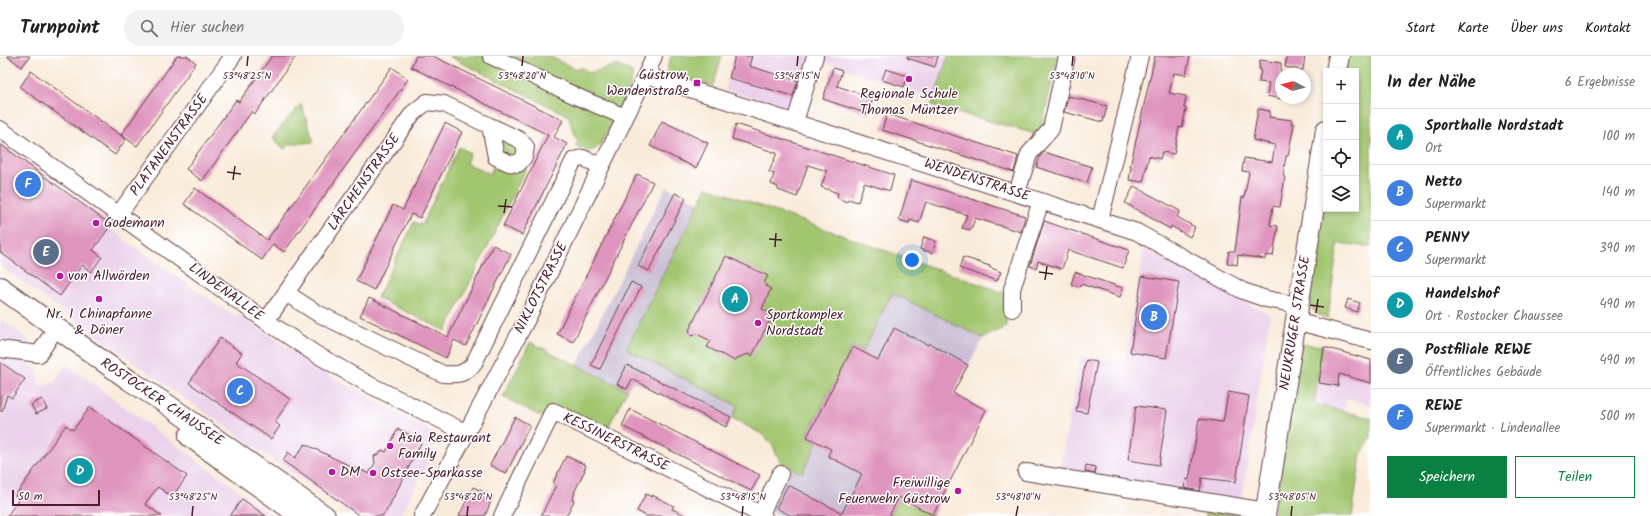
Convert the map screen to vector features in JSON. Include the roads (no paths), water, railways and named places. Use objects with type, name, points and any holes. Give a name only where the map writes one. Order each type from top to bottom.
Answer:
[{"type":"main road","points":[[1336,68],[1338,56]]},
{"type":"main road","name":"NEUKRUGER STRASSE","points":[[1266,513],[1324,140]]},
{"type":"main road","name":"ROSTOCKER CHAUSSEE","points":[[0,287],[129,380],[168,405],[325,516]]},
{"type":"main road","name":"ROSTOCKER CHAUSSEE","points":[[0,302],[52,334],[300,516]]},
{"type":"street","name":"PLATANENSTRASSE","points":[[119,214],[233,56]]},
{"type":"street","points":[[491,56],[580,98],[625,117]]},
{"type":"street","name":"NIKLOTSTRASSE","points":[[422,516],[526,321],[654,56]]},
{"type":"street","points":[[795,122],[815,56]]},
{"type":"street","points":[[1017,193],[1029,154],[1051,129],[1067,56]]},
{"type":"street","points":[[1100,220],[1140,56]]},
{"type":"street","name":"WENDENSTRASSE","points":[[646,75],[1137,232],[1243,291],[1371,341]]},
{"type":"street","name":"LÄRCHENSTRASSE","points":[[266,321],[413,113],[427,102],[444,104],[490,126]]},
{"type":"street","name":"LINDENALLEE","points":[[0,129],[266,321],[314,353],[346,373],[466,432]]},
{"type":"street","points":[[286,293],[317,313],[443,374],[454,375],[464,373],[473,365],[574,160],[584,158],[601,166]]},
{"type":"street","points":[[1012,309],[1012,289],[1041,201]]},
{"type":"street","points":[[0,349],[39,354],[52,334]]},
{"type":"street","points":[[482,347],[505,359]]},
{"type":"street","name":"KESSINERSTRASSE","points":[[502,516],[553,411],[761,516]]},
{"type":"street","points":[[1026,472],[1266,513]]},
{"type":"street","points":[[761,516],[780,474]]},
{"type":"place","name":"Regionale Schule Thomas Müntzer","points":[[909,79]]},
{"type":"place","name":"Güstrow, Wendenstraße","points":[[697,83]]},
{"type":"place","name":"REWE","points":[[28,184]]},
{"type":"place","name":"Godemann","points":[[96,223]]},
{"type":"place","name":"Postfiliale REWE","points":[[46,252]]},
{"type":"place","name":"von Allwörden","points":[[60,276]]},
{"type":"place","name":"Nr. 1 Chinapfanne & Döner","points":[[99,299]]},
{"type":"place","name":"Sporthalle Nordstadt","points":[[735,299]]},
{"type":"place","name":"Netto","points":[[1154,317]]},
{"type":"place","name":"Sportkomplex Nordstadt","points":[[758,323]]},
{"type":"place","name":"PENNY","points":[[240,391]]},
{"type":"place","name":"Asia Restaurant Family","points":[[390,446]]},
{"type":"place","name":"Handelshof","points":[[80,471]]},
{"type":"place","name":"DM","points":[[332,472]]},
{"type":"place","name":"Ostsee-Sparkasse","points":[[373,473]]},
{"type":"place","name":"Freiwillige Feuerwehr Güstrow","points":[[958,491]]}]
